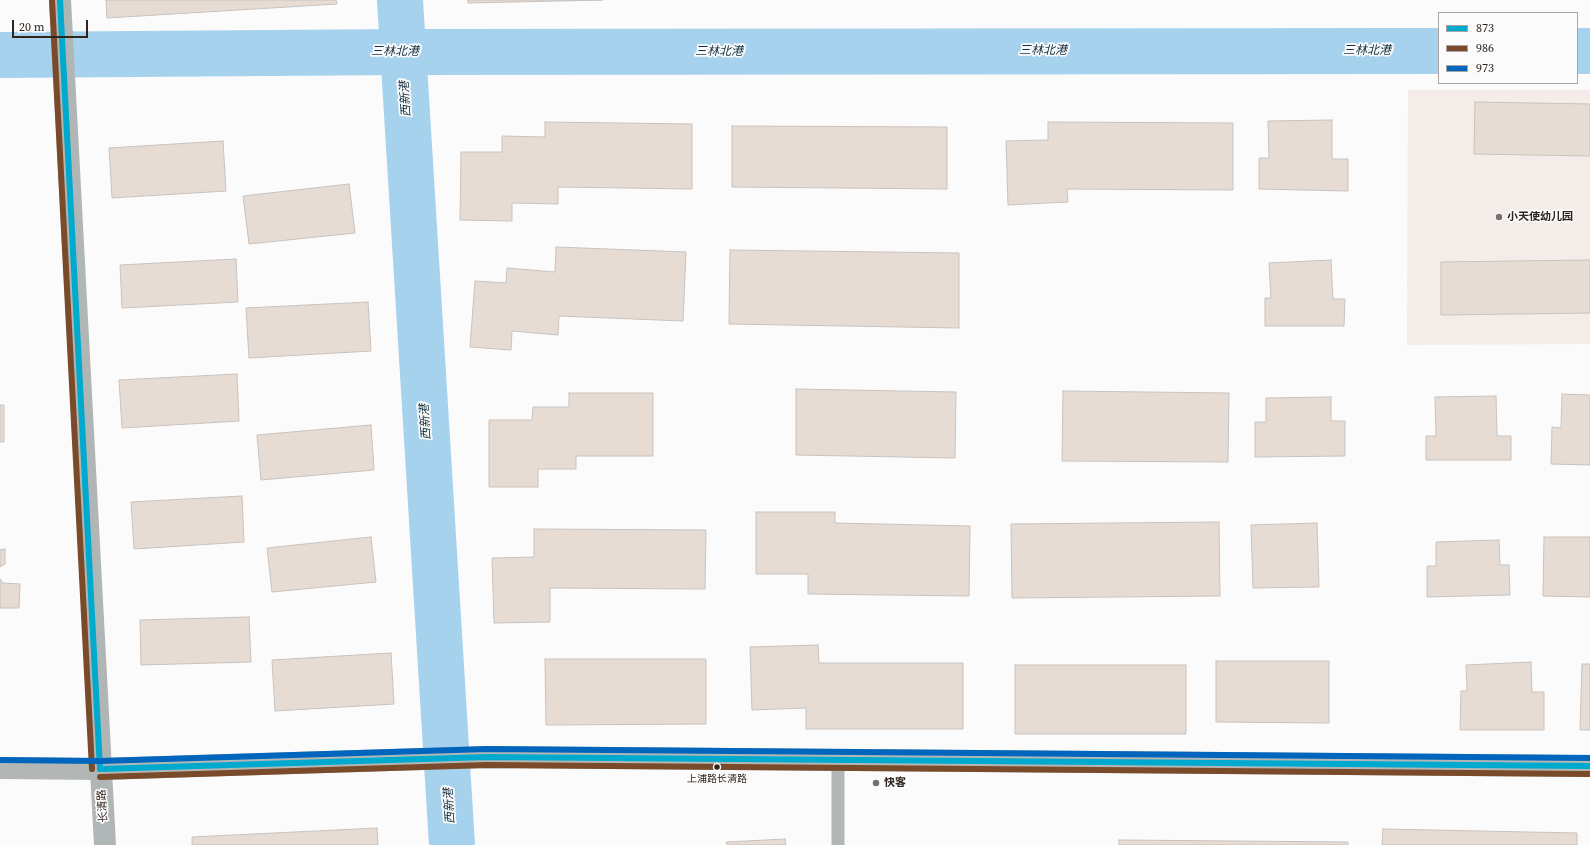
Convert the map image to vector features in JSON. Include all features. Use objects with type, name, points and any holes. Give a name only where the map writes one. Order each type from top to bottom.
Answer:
[{"type":"main road","name":"长清路","points":[[60,0],[105,845]]},
{"type":"street","points":[[0,768],[100,769],[413,758],[487,757],[1590,766]]},
{"type":"lane","points":[[838,761],[838,845]]},
{"type":"shaded area","name":"小天使幼儿园","points":[[1408,90],[1590,90],[1590,344],[1407,345]]},
{"type":"building","points":[[106,0],[336,0],[337,4],[107,18]]},
{"type":"building","points":[[468,0],[603,0],[468,3]]},
{"type":"building","points":[[1475,102],[1590,104],[1590,156],[1474,154]]},
{"type":"building","points":[[1332,120],[1332,159],[1348,159],[1348,191],[1259,189],[1259,158],[1269,158],[1268,121]]},
{"type":"building","points":[[545,122],[692,124],[692,189],[558,187],[558,204],[512,203],[512,221],[460,220],[461,152],[502,152],[502,136],[545,137]]},
{"type":"building","points":[[1048,122],[1233,123],[1233,190],[1067,189],[1068,202],[1008,205],[1006,141],[1048,140]]},
{"type":"building","points":[[732,126],[947,127],[947,189],[732,187]]},
{"type":"building","points":[[223,141],[226,191],[112,198],[109,148]]},
{"type":"building","points":[[349,184],[355,233],[249,244],[243,196]]},
{"type":"building","points":[[556,247],[686,252],[683,321],[559,316],[558,335],[512,331],[511,350],[470,347],[475,281],[506,283],[507,268],[555,272]]},
{"type":"building","points":[[730,250],[959,253],[959,328],[729,324]]},
{"type":"building","points":[[236,259],[238,302],[122,308],[120,265]]},
{"type":"building","points":[[1331,260],[1333,299],[1345,299],[1344,326],[1265,326],[1265,298],[1271,298],[1269,263]]},
{"type":"building","points":[[1590,260],[1590,313],[1441,315],[1441,262]]},
{"type":"building","points":[[368,302],[371,351],[249,358],[246,308]]},
{"type":"building","points":[[237,374],[239,421],[122,428],[119,380]]},
{"type":"building","points":[[796,389],[956,392],[955,458],[796,455]]},
{"type":"building","points":[[1063,391],[1229,393],[1228,462],[1062,461]]},
{"type":"building","points":[[569,393],[653,393],[653,456],[576,456],[576,469],[538,469],[538,487],[489,487],[489,420],[532,420],[533,407],[569,407]]},
{"type":"building","points":[[1562,394],[1590,395],[1590,465],[1551,464],[1552,427],[1561,428]]},
{"type":"building","points":[[1496,396],[1497,436],[1511,436],[1511,460],[1426,460],[1426,436],[1436,436],[1435,397]]},
{"type":"building","points":[[1331,397],[1331,421],[1345,421],[1345,456],[1255,457],[1255,422],[1266,422],[1266,398]]},
{"type":"building","points":[[0,405],[4,405],[4,442],[0,442]]},
{"type":"building","points":[[371,425],[374,470],[261,480],[257,435]]},
{"type":"building","points":[[242,496],[244,542],[134,549],[131,502]]},
{"type":"building","points":[[756,512],[835,512],[835,523],[970,526],[969,596],[808,594],[808,574],[756,574]]},
{"type":"building","points":[[1219,522],[1220,596],[1012,598],[1011,524]]},
{"type":"building","points":[[1317,523],[1319,587],[1253,588],[1251,525]]},
{"type":"building","points":[[534,529],[706,530],[705,589],[550,588],[550,622],[494,623],[492,558],[534,557]]},
{"type":"building","points":[[371,537],[376,582],[272,592],[267,548]]},
{"type":"building","points":[[1544,537],[1590,537],[1590,597],[1543,596]]},
{"type":"building","points":[[1499,540],[1500,565],[1509,565],[1510,595],[1427,597],[1427,566],[1436,566],[1436,542]]},
{"type":"building","points":[[5,549],[5,564],[0,567],[0,550]]},
{"type":"building","points":[[0,579],[3,583],[20,584],[19,608],[0,608]]},
{"type":"building","points":[[249,617],[251,662],[141,665],[140,620]]},
{"type":"building","points":[[818,645],[819,663],[963,663],[963,729],[806,729],[806,708],[752,710],[750,647]]},
{"type":"building","points":[[391,653],[394,704],[275,711],[272,660]]},
{"type":"building","points":[[545,659],[706,659],[706,724],[546,725]]},
{"type":"building","points":[[1216,661],[1329,661],[1329,723],[1216,722]]},
{"type":"building","points":[[1531,662],[1532,692],[1544,692],[1544,730],[1460,730],[1461,691],[1467,691],[1466,665]]},
{"type":"building","points":[[1582,664],[1590,664],[1590,730],[1580,730]]},
{"type":"building","points":[[1015,665],[1186,665],[1186,734],[1015,734]]},
{"type":"building","points":[[377,828],[378,845],[192,845],[192,837]]},
{"type":"building","points":[[1383,829],[1577,833],[1577,845],[1382,845]]},
{"type":"building","points":[[785,839],[786,845],[727,845],[726,842]]},
{"type":"building","points":[[1119,840],[1348,842],[1348,845],[1119,845]]},
{"type":"waterway","name":"西新港","points":[[400,0],[452,845]]},
{"type":"waterway","name":"三林北港","points":[[0,55],[403,52],[1438,51]]},
{"type":"waterway","name":"三林北港","points":[[1578,51],[1590,51]]},
{"type":"transit line","name":"986","points":[[52,0],[92,769]]},
{"type":"transit line","name":"873","points":[[60,0],[100,769]]},
{"type":"transit line","name":"973","points":[[0,760],[100,761],[487,749],[1590,758]]},
{"type":"transit line","name":"873","points":[[100,769],[487,757],[1590,766]]},
{"type":"transit line","name":"986","points":[[100,777],[487,765],[1590,774]]},
{"type":"place","name":"小天使幼儿园","points":[[1499,217]]},
{"type":"place","name":"上浦路长清路","points":[[717,767]]},
{"type":"place","name":"快客","points":[[876,783]]}]
